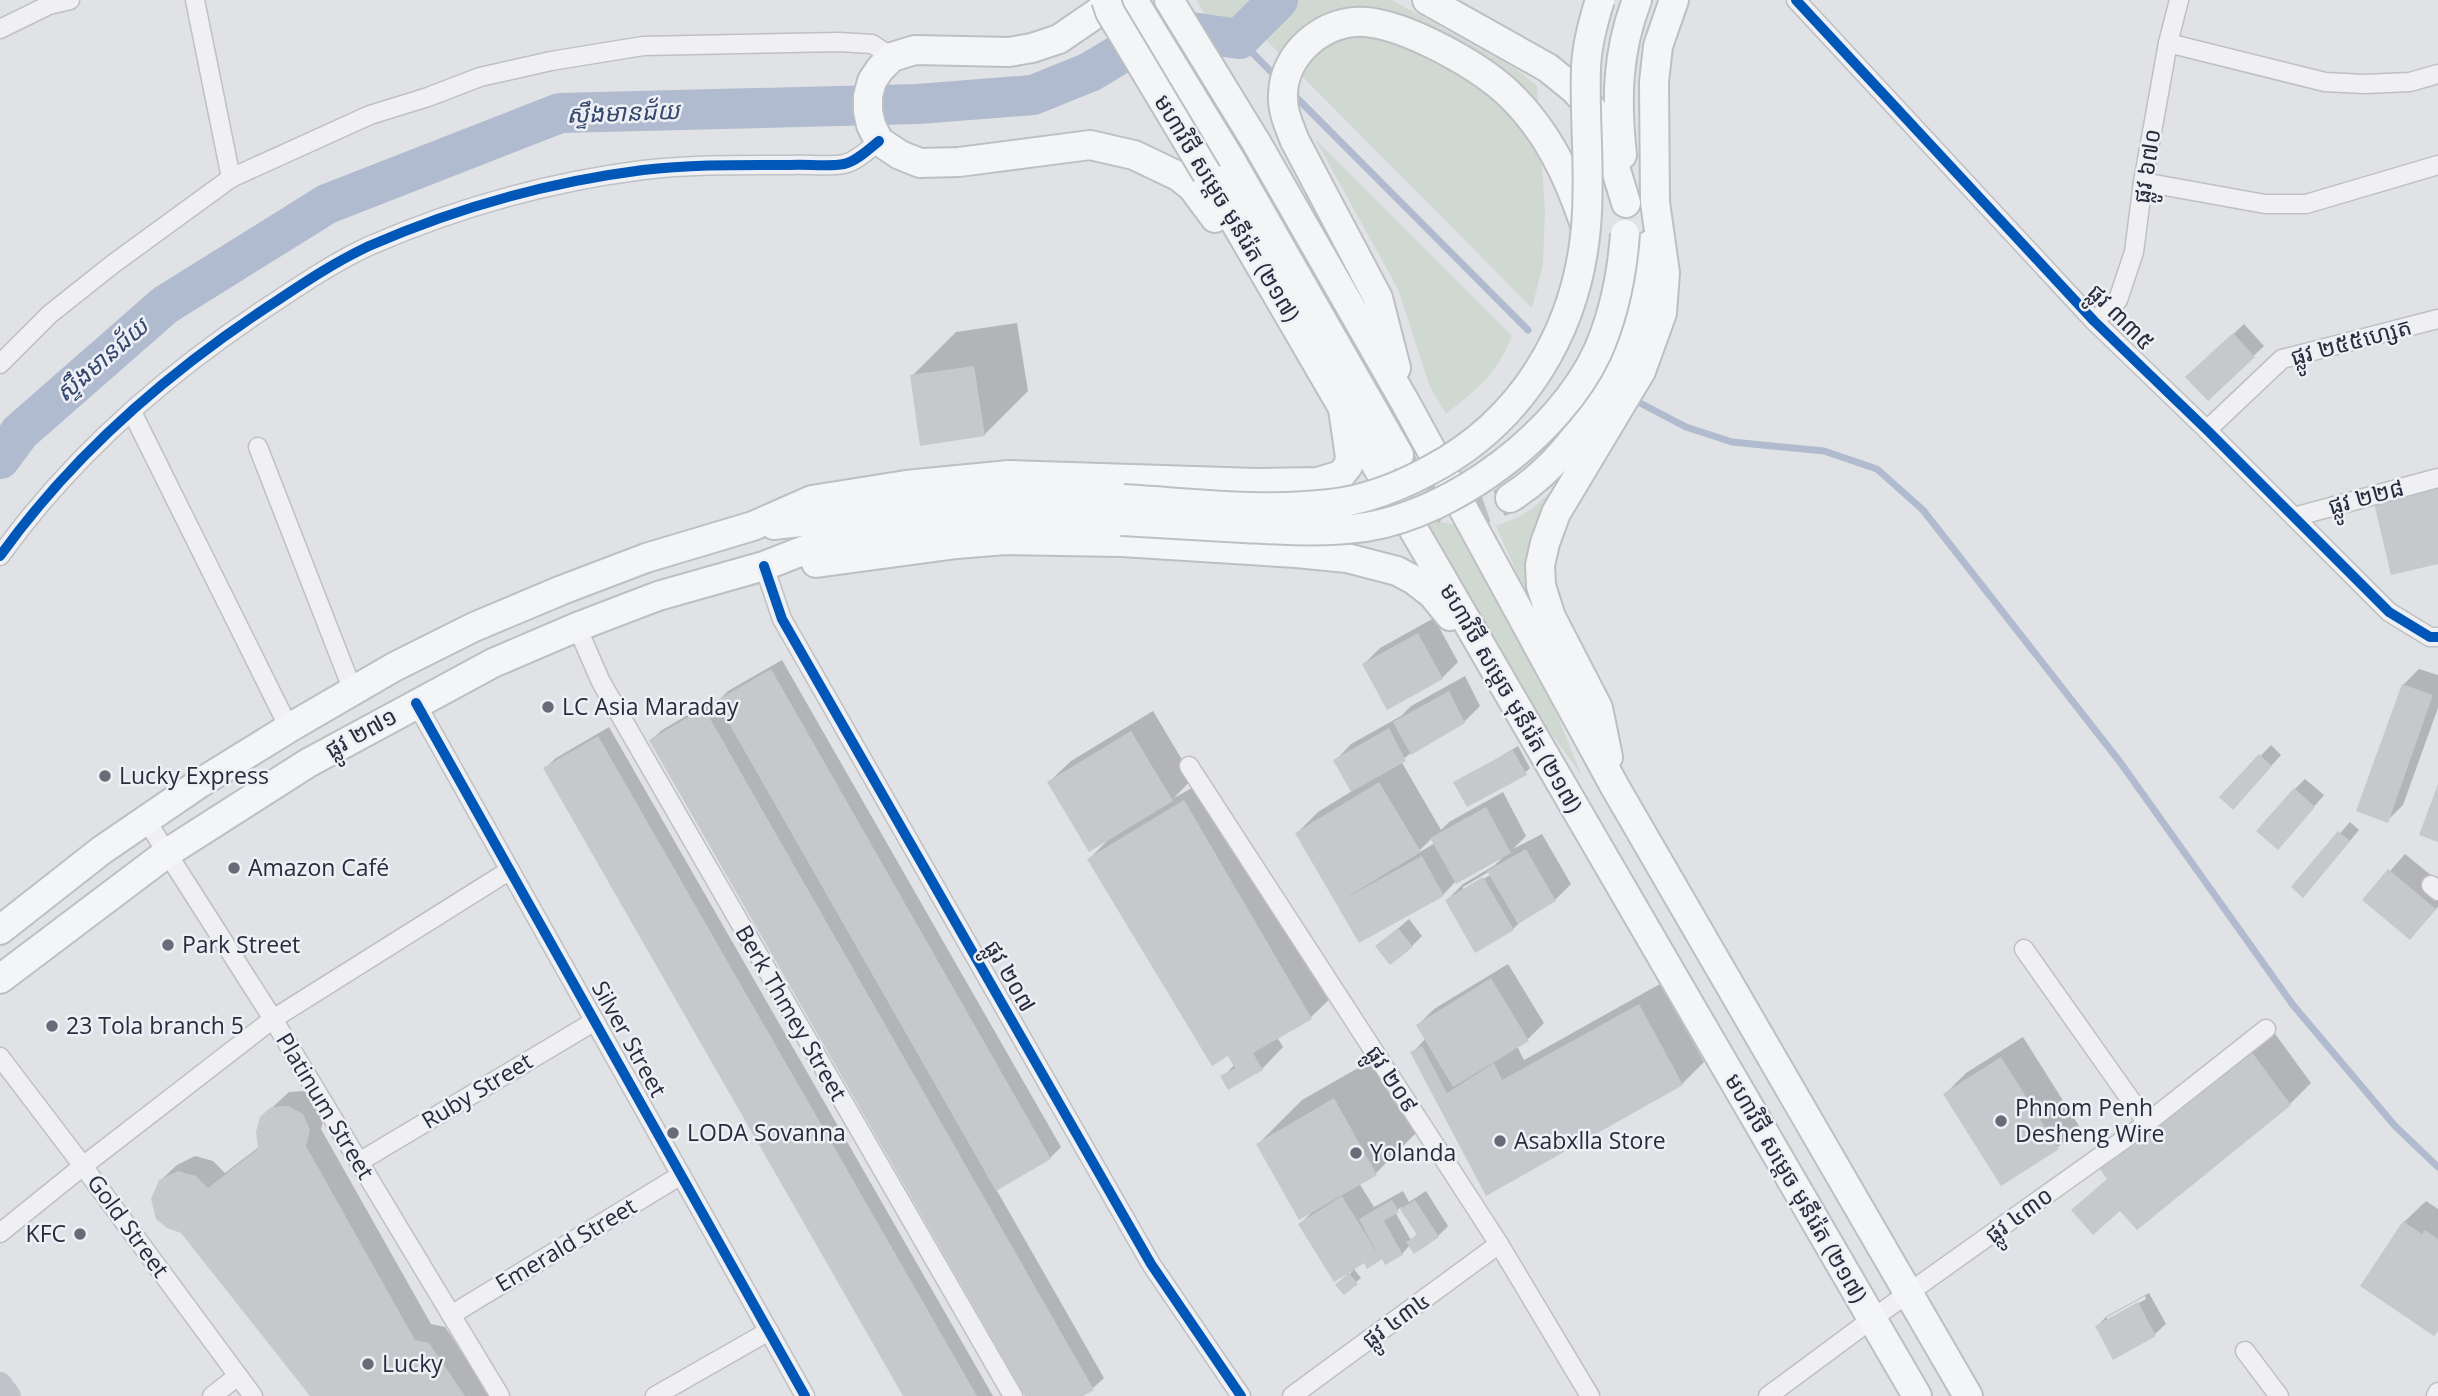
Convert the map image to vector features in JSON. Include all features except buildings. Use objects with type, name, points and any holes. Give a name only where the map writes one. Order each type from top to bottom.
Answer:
[{"type":"main road","name":"មហាវិថី សម្តេច មុនីរ៉េត (២១៧)","points":[[1106,0],[1110,12],[1219,166],[1274,286],[1343,409],[1917,1396]]},
{"type":"main road","points":[[1116,0],[1059,39],[1032,48],[1009,52],[915,50],[892,57],[872,81],[868,96],[869,118],[879,140],[900,155],[920,163],[958,162],[1090,145],[1134,155],[1178,176],[1192,187],[1227,234],[1274,286]]},
{"type":"main road","points":[[1133,0],[1219,166],[1399,455]]},
{"type":"main road","name":"មហាវិថី សម្តេច មុនីរ៉េត (២១៧)","points":[[1169,0],[1256,142],[1405,402],[1615,787],[1968,1396]]},
{"type":"main road","points":[[1427,0],[1548,68],[1575,90],[1592,109],[1605,134],[1626,203]]},
{"type":"main road","points":[[764,566],[820,544],[910,529],[1001,519],[1122,510],[1333,504],[1382,492],[1448,461],[1482,436],[1519,400],[1553,348],[1572,303],[1586,228],[1586,67],[1592,26],[1600,0]]},
{"type":"main road","points":[[753,526],[816,521],[906,507],[1002,497],[1297,531],[1339,530],[1394,521],[1460,492],[1501,465],[1523,446],[1563,403],[1583,378],[1596,354],[1617,297],[1623,266],[1626,203],[1618,113],[1621,50],[1637,0]]},
{"type":"main road","points":[[1510,498],[1527,487],[1558,456],[1583,425],[1619,365],[1634,325],[1647,273],[1655,202],[1654,82],[1658,46],[1674,0]]},
{"type":"main road","points":[[1405,402],[1378,298],[1295,141],[1286,118],[1282,94],[1287,71],[1298,51],[1314,38],[1347,23],[1366,22],[1428,42],[1469,65],[1510,95],[1545,135],[1572,186],[1586,228]]},
{"type":"main road","points":[[1615,787],[1598,708],[1551,617],[1541,586],[1540,565],[1556,513],[1641,371],[1662,313],[1665,273],[1655,202]]},
{"type":"main road","points":[[753,526],[811,500],[948,480],[1046,475],[1256,483],[1318,482],[1341,475],[1349,466],[1343,409]]},
{"type":"main road","name":"ផ្លូវ ២៧១","points":[[0,930],[102,850],[200,783],[353,691],[474,627],[562,590],[646,558],[753,526]]},
{"type":"main road","points":[[764,566],[824,563],[957,544],[1038,539],[1122,542],[1347,558],[1397,571],[1414,580],[1432,594],[1454,620],[1478,641]]},
{"type":"main road","name":"ផ្លូវ ២៧១","points":[[0,979],[167,853],[308,763],[416,703],[493,663],[577,627],[659,596],[764,566]]},
{"type":"street","points":[[0,29],[50,5],[70,0]]},
{"type":"street","points":[[195,0],[231,178]]},
{"type":"street","name":"ផ្លូវ ៣៣៥","points":[[1796,0],[2094,321],[2207,429],[2389,612],[2430,637],[2438,637]]},
{"type":"street","name":"ផ្លូវ ៦៧០","points":[[2094,321],[2118,300],[2134,252],[2143,183],[2168,43],[2179,0]]},
{"type":"street","points":[[0,364],[61,305],[231,178],[370,115],[480,77],[551,61],[643,46],[839,42],[872,44],[892,57]]},
{"type":"street","points":[[2168,43],[2325,82],[2410,82],[2438,75]]},
{"type":"street","points":[[0,556],[28,517],[132,412],[226,334],[323,270],[368,247],[424,224],[515,194],[585,178],[708,164],[844,164],[865,153],[879,140]]},
{"type":"street","points":[[2143,183],[2264,204],[2306,204],[2438,165]]},
{"type":"street","name":"ផ្លូវ ២៥៥ហ្សេត","points":[[2207,429],[2282,359],[2438,319]]},
{"type":"street","points":[[132,412],[289,728]]},
{"type":"street","points":[[258,447],[353,691]]},
{"type":"street","name":"ផ្លូវ ២២៨","points":[[2294,517],[2438,478]]},
{"type":"street","name":"ផ្លូវ ២០៧","points":[[764,566],[782,619],[1151,1264],[1241,1396]]},
{"type":"street","name":"Berk Thmey Street","points":[[577,627],[601,682],[1013,1396]]},
{"type":"street","name":"Silver Street","points":[[416,703],[806,1396]]},
{"type":"street","name":"ផ្លូវ ២០៩","points":[[1189,766],[1499,1244],[1590,1396]]},
{"type":"street","name":"Platinum Street","points":[[146,820],[273,1019],[500,1396]]},
{"type":"street","points":[[0,1233],[273,1019],[510,870]]},
{"type":"street","points":[[2024,949],[2147,1123]]},
{"type":"street","name":"Ruby Street","points":[[359,1162],[594,1021]]},
{"type":"street","name":"ផ្លូវ ៤៣០","points":[[1768,1396],[2147,1123],[2266,1029]]},
{"type":"street","name":"Gold Street","points":[[0,1057],[253,1396]]},
{"type":"street","name":"Emerald Street","points":[[451,1315],[681,1175]]},
{"type":"street","name":"ផ្លូវ ៤៣៤","points":[[1292,1396],[1499,1244]]},
{"type":"street","points":[[655,1396],[769,1331]]},
{"type":"street","points":[[2245,1351],[2279,1396]]},
{"type":"street","points":[[212,1396],[238,1376]]},
{"type":"street","points":[[0,1384],[9,1396]]},
{"type":"shaded area","points":[[1197,0],[1254,0],[1231,22],[1207,19]]},
{"type":"shaded area","points":[[1294,0],[1392,0],[1516,69],[1537,86],[1545,213],[1543,264],[1532,308],[1258,32]]},
{"type":"shaded area","points":[[1315,139],[1512,336],[1493,371],[1446,414],[1430,387],[1398,289]]},
{"type":"shaded area","points":[[1550,492],[1536,522],[1528,549],[1527,578],[1533,610],[1496,526],[1526,513]]},
{"type":"shaded area","points":[[1428,515],[1437,521],[1460,526],[1543,681],[1582,776],[1521,692],[1419,519]]},
{"type":"waterway","name":"ស្ទឹងមានជ័យ","points":[[0,459],[20,432],[165,305],[327,204],[560,113],[918,104],[1033,95],[1090,72],[1163,28],[1239,39],[1278,0]]},
{"type":"waterway","points":[[1239,39],[1278,79]]},
{"type":"waterway","points":[[1291,92],[1528,330]]},
{"type":"waterway","points":[[1640,403],[1686,427],[1732,442],[1824,451],[1877,469],[1923,510],[2120,762],[2293,1005],[2395,1126],[2438,1167]]},
{"type":"tunnel","points":[[1400,458],[1421,491],[1444,510],[1472,512],[1510,498]]},
{"type":"cycle path","points":[[1796,0],[2094,321],[2389,612],[2430,637],[2438,637]]},
{"type":"cycle path","points":[[0,556],[60,482],[127,415],[163,384],[239,326],[334,264],[369,246],[469,208],[538,189],[608,175],[680,167],[838,165],[854,160],[879,141]]},
{"type":"cycle path","points":[[764,566],[782,619],[1151,1264],[1241,1396]]},
{"type":"cycle path","points":[[416,703],[805,1396]]},
{"type":"place","name":"LC Asia Maraday","points":[[548,707]]},
{"type":"place","name":"Lucky Express","points":[[105,776]]},
{"type":"place","name":"Amazon Café","points":[[234,868]]},
{"type":"place","name":"Park Street","points":[[168,945]]},
{"type":"place","name":"23 Tola branch 5","points":[[52,1026]]},
{"type":"place","name":"Phnom Penh Desheng Wire","points":[[2001,1121]]},
{"type":"place","name":"LODA Sovanna","points":[[673,1133]]},
{"type":"place","name":"Asabxlla Store","points":[[1500,1141]]},
{"type":"place","name":"Yolanda","points":[[1356,1153]]},
{"type":"place","name":"KFC","points":[[80,1234]]},
{"type":"place","name":"Lucky","points":[[368,1364]]}]
